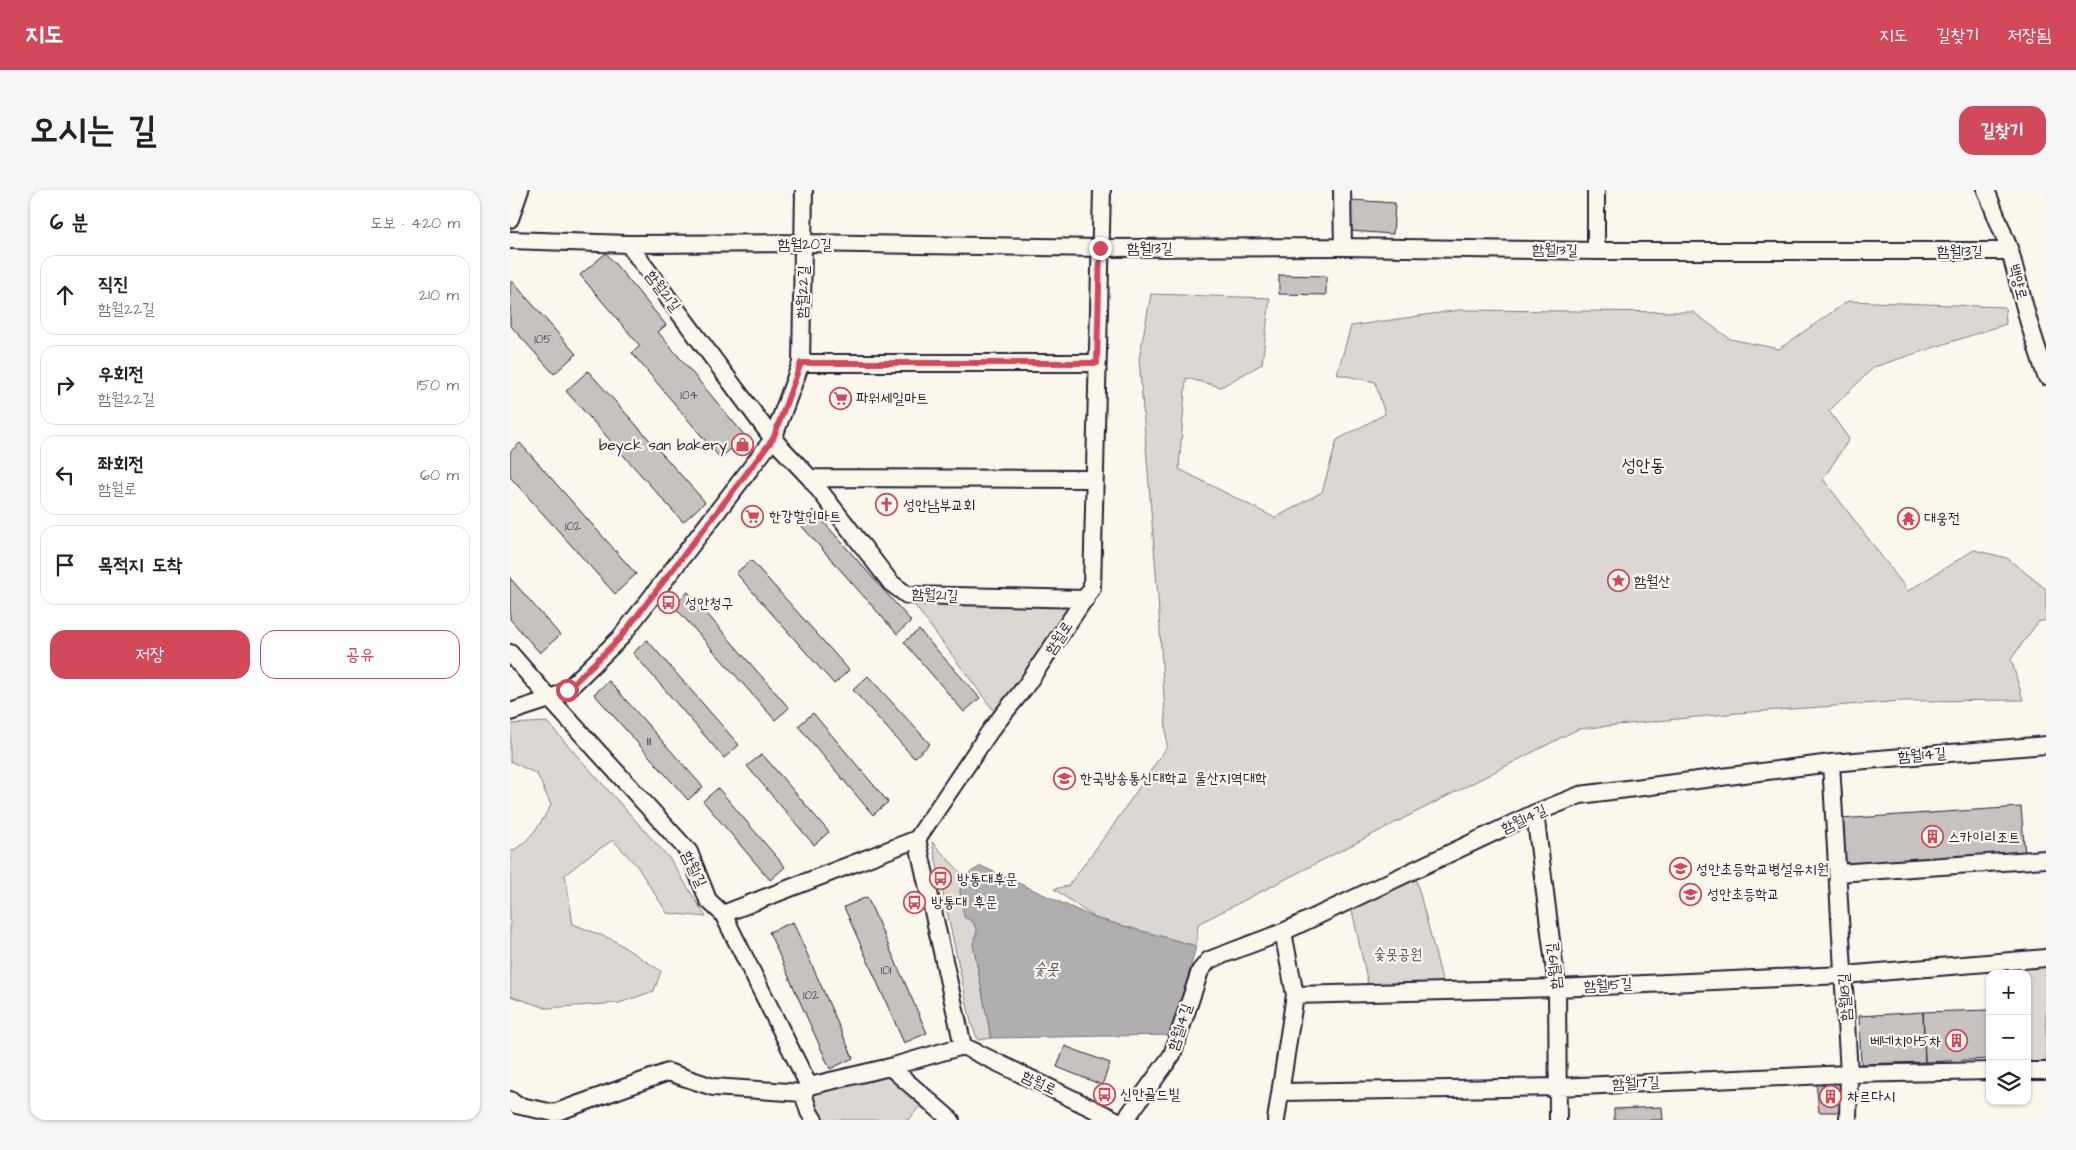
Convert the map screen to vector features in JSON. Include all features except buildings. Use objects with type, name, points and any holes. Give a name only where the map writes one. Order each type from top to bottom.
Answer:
[{"type":"street","points":[[510,219],[520,190]]},
{"type":"street","name":"함월22길","points":[[510,712],[550,699],[567,690],[620,638],[773,439],[801,363],[804,190]]},
{"type":"street","name":"함월로","points":[[916,838],[990,731],[1026,687],[1092,588],[1102,190]]},
{"type":"street","points":[[1342,190],[1343,247]]},
{"type":"street","points":[[1596,190],[1596,251]]},
{"type":"street","name":"백양로","points":[[1986,190],[2010,250],[2029,323],[2046,372]]},
{"type":"street","name":"함월20길","points":[[510,240],[628,244],[804,243],[1100,248]]},
{"type":"street","name":"함월21길","points":[[628,244],[773,439],[810,478],[891,583],[907,595],[1086,599]]},
{"type":"street","name":"함월13길","points":[[1100,248],[1343,247],[1596,251],[2010,250]]},
{"type":"street","points":[[801,363],[1097,363]]},
{"type":"street","points":[[810,478],[1094,479]]},
{"type":"street","name":"함월1길","points":[[510,653],[689,852],[708,900],[723,914],[806,1089],[808,1112],[814,1120]]},
{"type":"street","name":"함월14길","points":[[1125,1120],[1172,1055],[1200,970],[1209,960],[1283,932],[1535,813],[1580,794],[1830,763],[2046,745]]},
{"type":"street","name":"함월18길","points":[[1830,763],[1849,1074],[1848,1120]]},
{"type":"street","name":"함월19길","points":[[1535,813],[1557,988],[1558,1120]]},
{"type":"street","points":[[510,1100],[516,1104],[554,1113],[668,1072],[713,1087],[806,1089],[963,1046],[916,838],[723,914]]},
{"type":"street","points":[[1837,873],[2046,859]]},
{"type":"street","points":[[1276,1120],[1282,1092],[1295,995],[1283,932]]},
{"type":"street","name":"함월15길","points":[[1295,995],[1557,988],[1844,975],[2046,958]]},
{"type":"street","name":"함월로","points":[[963,1046],[1116,1120]]},
{"type":"street","points":[[890,1067],[952,1120]]},
{"type":"street","points":[[2031,1071],[2046,1070]]},
{"type":"street","name":"함월17길","points":[[1282,1092],[1558,1087],[1849,1074],[1986,1072]]},
{"type":"green space","points":[[1151,294],[1270,298],[1262,364],[1221,387],[1186,378],[1179,469],[1275,518],[1322,492],[1337,440],[1385,414],[1375,382],[1337,374],[1351,326],[1459,310],[1693,312],[1730,339],[1779,349],[1848,301],[2005,307],[2006,324],[1874,367],[1829,411],[1849,439],[1823,479],[1908,591],[1974,550],[2007,558],[2046,589],[2046,620],[2038,622],[2011,659],[2023,700],[1903,701],[1737,713],[1578,729],[1198,924],[1196,946],[1095,918],[1054,889],[1068,886],[1112,827],[1167,747],[1158,598],[1139,359]]},
{"type":"green space","points":[[907,595],[1086,599],[1000,719]]},
{"type":"green space","points":[[547,722],[670,859],[706,917],[667,913],[637,866],[613,840],[587,857],[565,875],[573,924],[613,940],[661,971],[654,991],[619,1003],[546,1008],[510,996],[510,852],[529,838],[551,805],[537,774],[510,761],[510,724]]},
{"type":"green space","points":[[932,842],[964,876],[960,891],[977,931],[973,944],[991,1038],[978,1040],[971,1022]]},
{"type":"green space","name":"숯못공원","points":[[1414,871],[1445,991],[1370,993],[1350,901]]},
{"type":"green space","points":[[2046,965],[2046,1064],[2031,1064],[2031,970],[2005,970]]},
{"type":"green space","points":[[890,1067],[927,1098],[908,1120],[814,1120],[809,1086]]},
{"type":"water","name":"숯못","points":[[981,866],[1095,918],[1196,946],[1173,1035],[991,1038],[973,944],[977,931],[973,922],[964,917],[960,891],[964,876]]},
{"type":"place","name":"파워세일마트","points":[[840,398]]},
{"type":"place","name":"beyck san bakery","points":[[743,445]]},
{"type":"place","name":"성안남부교회","points":[[887,505]]},
{"type":"place","name":"한강할인마트","points":[[753,516]]},
{"type":"place","name":"대웅전","points":[[1908,518]]},
{"type":"place","name":"함월산","points":[[1618,581]]},
{"type":"place","name":"성안청구","points":[[669,603]]},
{"type":"place","name":"한국방송통신대학교 울산지역대학","points":[[1064,778]]},
{"type":"place","name":"스카이리조트","points":[[1932,837]]},
{"type":"place","name":"성안초등학교병설유치원","points":[[1680,869]]},
{"type":"place","name":"방통대후문","points":[[941,879]]},
{"type":"place","name":"성안초등학교","points":[[1691,894]]},
{"type":"place","name":"방통대 후문","points":[[915,902]]},
{"type":"place","name":"베네치아5차","points":[[1957,1041]]},
{"type":"place","name":"신안골드빌","points":[[1104,1094]]},
{"type":"place","name":"차르다시","points":[[1831,1096]]},
{"type":"district","name":"성안동","points":[[1643,465]]},
{"type":"route","points":[[567,690],[620,638],[773,439],[801,363],[1097,363],[1100,248]]}]
